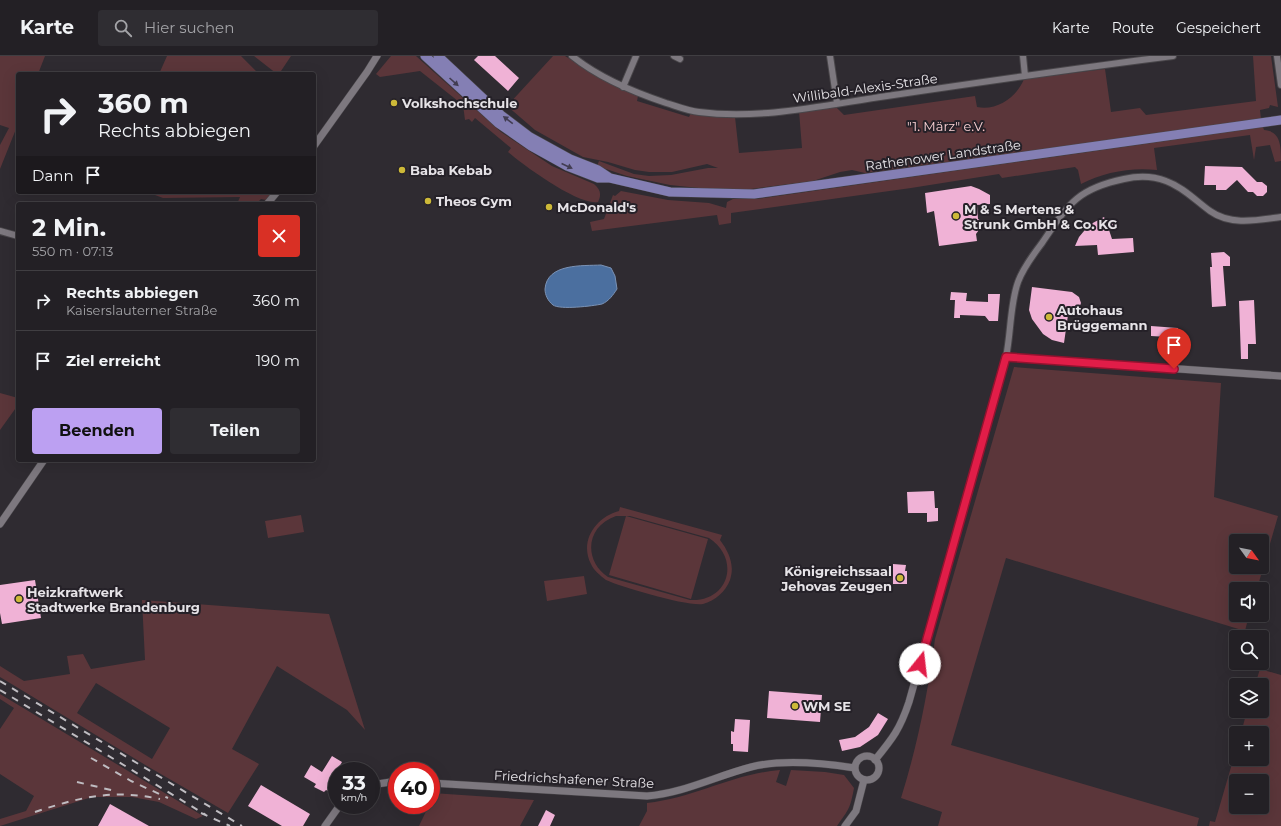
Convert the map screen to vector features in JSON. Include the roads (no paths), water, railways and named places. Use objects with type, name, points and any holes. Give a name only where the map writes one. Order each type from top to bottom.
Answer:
[{"type":"main road","name":"Rathenower Landstraße","points":[[425,56],[498,123],[531,146],[567,166],[598,178],[610,178],[670,192],[722,195],[754,194],[1281,120]]},
{"type":"main road","name":"Rathenower Landstraße","points":[[438,56],[501,115],[530,137],[570,159],[598,170],[610,178]]},
{"type":"street","points":[[316,143],[377,56]]},
{"type":"street","name":"Willibald-Alexis-Straße","points":[[572,56],[602,76],[623,87],[696,112],[716,114],[758,113],[1173,56]]},
{"type":"street","points":[[623,87],[636,56]]},
{"type":"street","points":[[830,56],[836,103]]},
{"type":"street","points":[[1023,56],[1025,76]]},
{"type":"street","points":[[1277,56],[1281,85]]},
{"type":"street","points":[[875,760],[895,736],[909,702],[1006,357],[1014,299],[1018,282],[1030,261],[1063,213],[1076,199],[1089,189],[1127,178],[1156,178],[1173,184],[1220,217],[1240,221],[1281,217]]},
{"type":"street","points":[[269,202],[275,194]]},
{"type":"street","points":[[0,231],[16,235]]},
{"type":"street","points":[[1006,357],[1281,376]]},
{"type":"street","points":[[0,524],[43,462]]},
{"type":"street","points":[[863,757],[869,757],[875,760],[878,766],[877,774],[872,779],[864,780],[857,775],[855,768],[857,761],[863,757]]},
{"type":"street","name":"Friedrichshafener Straße","points":[[440,784],[647,796],[681,790],[735,771],[767,764],[790,763],[855,768]]},
{"type":"street","points":[[845,826],[856,811],[864,780]]},
{"type":"street","points":[[325,826],[334,814]]},
{"type":"water","points":[[601,265],[611,268],[615,276],[617,289],[611,298],[604,303],[584,307],[562,307],[553,305],[548,300],[545,289],[547,281],[552,274],[559,270],[576,266]]},
{"type":"railway","points":[[0,681],[242,826]]},
{"type":"railway","points":[[0,690],[206,815]]},
{"type":"railway","points":[[91,758],[131,781],[168,798]]},
{"type":"railway","points":[[77,782],[115,791]]},
{"type":"railway","points":[[35,812],[67,802],[97,796],[127,795],[160,799]]},
{"type":"railway","points":[[201,813],[230,826]]},
{"type":"place","name":"Volkshochschule","points":[[394,103]]},
{"type":"place","name":"Baba Kebab","points":[[402,170]]},
{"type":"place","name":"Theos Gym","points":[[428,201]]},
{"type":"place","name":"McDonald's","points":[[549,207]]},
{"type":"place","name":"M & S Mertens & Strunk GmbH & Co. KG","points":[[956,216]]},
{"type":"place","name":"Autohaus Brüggemann","points":[[1049,317]]},
{"type":"place","name":"Königreichssaal Jehovas Zeugen","points":[[900,578]]},
{"type":"place","name":"Heizkraftwerk Stadtwerke Brandenburg","points":[[19,599]]},
{"type":"place","name":"WM SE","points":[[795,706]]},
{"type":"park label","name":"\"1. März\" e.V.","points":[[946,126]]}]
